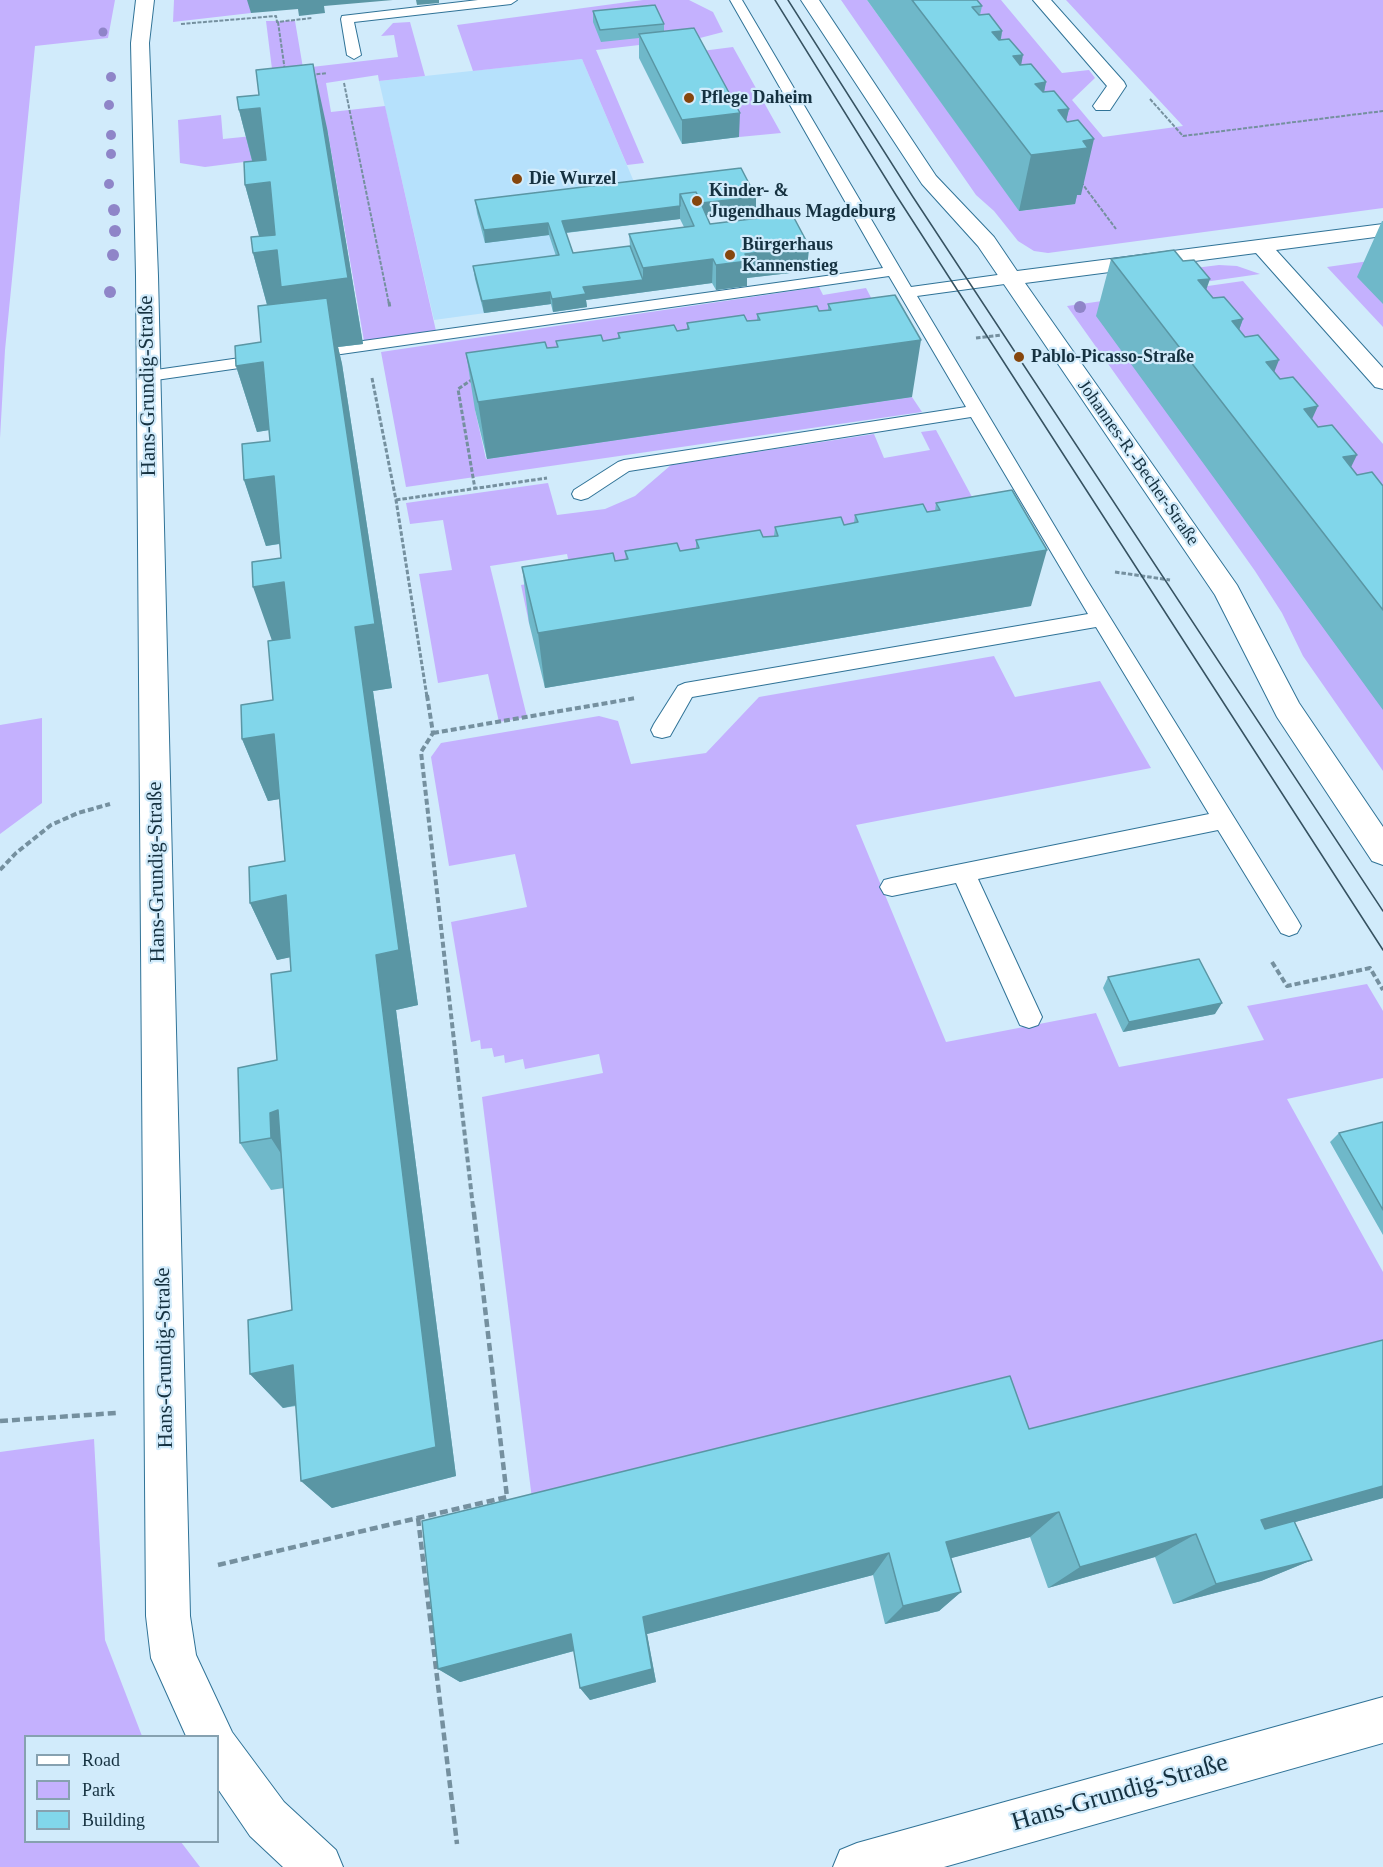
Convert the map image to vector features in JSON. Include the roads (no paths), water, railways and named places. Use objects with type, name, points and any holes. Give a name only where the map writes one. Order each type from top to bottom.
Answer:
[{"type":"street","name":"Hans-Grundig-Straße","points":[[145,0],[140,43],[149,376],[168,1616],[174,1658],[209,1735]]},
{"type":"street","name":"Johannes-R.-Becher-Straße","points":[[810,0],[929,180],[977,231],[1012,278],[1217,578],[1242,620],[1287,709],[1383,852]]},
{"type":"street","points":[[1042,0],[1117,86],[1103,106]]},
{"type":"street","points":[[1012,278],[1383,230]]},
{"type":"street","points":[[1261,246],[1383,382]]},
{"type":"street","name":"Hans-Grundig-Straße","points":[[857,1867],[1383,1720]]},
{"type":"street","points":[[219,1751],[267,1819],[320,1867]]},
{"type":"lane","points":[[354,55],[347,19],[511,0]]},
{"type":"lane","points":[[736,0],[893,272],[1222,820],[1289,926]]},
{"type":"lane","points":[[149,376],[893,272]]},
{"type":"lane","points":[[906,293],[1012,278]]},
{"type":"lane","points":[[581,494],[624,466],[977,411]]},
{"type":"lane","points":[[662,730],[685,691],[1101,619]]},
{"type":"lane","points":[[892,887],[1222,820]]},
{"type":"lane","points":[[963,873],[1029,1017]]},
{"type":"tram line","points":[[775,0],[896,195],[1383,950]]},
{"type":"tram line","points":[[788,0],[913,197],[1383,911]]},
{"type":"place","name":"Pflege Daheim","points":[[689,98]]},
{"type":"place","name":"Die Wurzel","points":[[517,179]]},
{"type":"place","name":"Kinder- & Jugendhaus Magdeburg","points":[[697,201]]},
{"type":"place","name":"Bürgerhaus Kannenstieg","points":[[730,255]]},
{"type":"place","name":"Pablo-Picasso-Straße","points":[[1019,357]]}]
